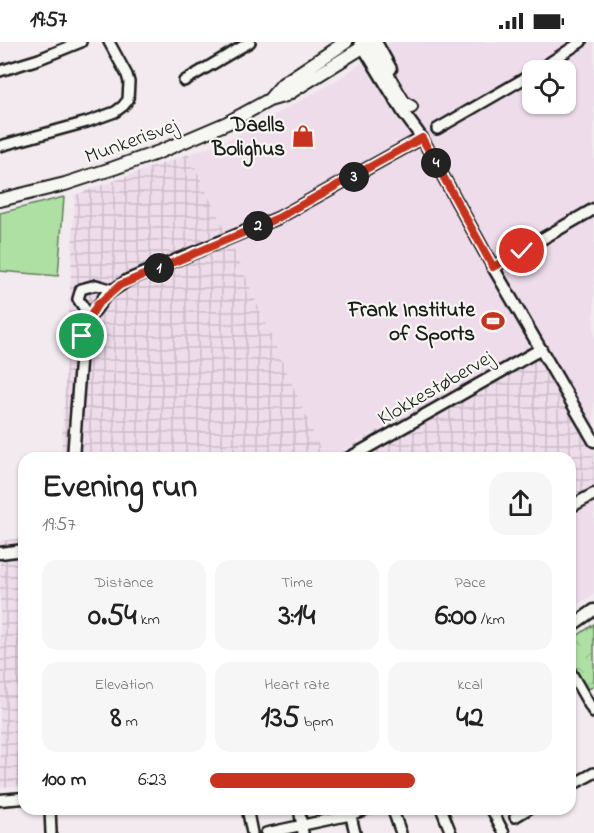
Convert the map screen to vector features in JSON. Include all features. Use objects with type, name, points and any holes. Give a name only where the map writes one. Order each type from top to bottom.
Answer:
[{"type":"main road","name":"Munkerisvej","points":[[269,100],[283,84],[346,42]]},
{"type":"main road","name":"Munkerisvej","points":[[0,200],[65,184],[159,152],[227,123],[269,100],[286,95],[366,43]]},
{"type":"main road","points":[[366,43],[404,103],[411,107]]},
{"type":"street","points":[[0,71],[39,59],[81,42]]},
{"type":"street","points":[[0,146],[87,122],[115,112],[123,106],[128,99],[129,82],[108,42]]},
{"type":"street","points":[[184,81],[250,42]]},
{"type":"street","points":[[553,60],[581,42]]},
{"type":"street","points":[[366,43],[403,112],[419,134],[594,441]]},
{"type":"street","points":[[437,129],[522,80]]},
{"type":"street","points":[[411,107],[419,134]]},
{"type":"street","points":[[73,452],[80,346],[90,317],[100,301],[128,280],[278,218],[419,134]]},
{"type":"street","points":[[493,267],[594,209]]},
{"type":"street","points":[[90,317],[78,300],[81,289],[89,285],[96,285],[113,290]]},
{"type":"street","name":"Klokkestøbervej","points":[[360,452],[541,349]]},
{"type":"street","points":[[576,504],[594,494]]},
{"type":"street","points":[[0,553],[18,551]]},
{"type":"street","points":[[576,623],[594,610]]},
{"type":"street","points":[[576,682],[594,713]]},
{"type":"street","points":[[576,782],[594,772]]},
{"type":"street","points":[[0,800],[18,798]]},
{"type":"street","points":[[50,815],[51,833]]},
{"type":"street","points":[[248,815],[252,833]]},
{"type":"street","points":[[266,833],[303,829],[342,815]]},
{"type":"street","points":[[351,815],[355,833]]},
{"type":"street","points":[[395,815],[401,833]]},
{"type":"street","points":[[444,815],[451,833]]},
{"type":"street","points":[[494,815],[504,833]]},
{"type":"shaded area","points":[[391,42],[594,42],[594,453],[533,344],[337,452],[322,452],[233,248],[189,154],[217,145],[342,77]]},
{"type":"shaded area","points":[[189,154],[233,248],[322,452],[61,452],[75,195]]},
{"type":"shaded area","points":[[533,344],[594,453],[594,497],[576,508],[576,452],[339,452]]},
{"type":"shaded area","points":[[594,497],[594,594],[576,606],[576,508]]},
{"type":"shaded area","points":[[18,539],[18,786],[0,787],[0,541]]},
{"type":"green space","points":[[64,197],[58,276],[0,271],[0,213]]},
{"type":"green space","points":[[594,624],[594,686],[587,690],[576,672],[576,637]]},
{"type":"place","name":"Daells Bolighus","points":[[303,136]]},
{"type":"place","name":"Frank Institute of Sports","points":[[493,321]]},
{"type":"route","points":[[82,336],[97,305],[106,295],[128,280],[278,218],[422,138],[493,267],[522,251]]}]
